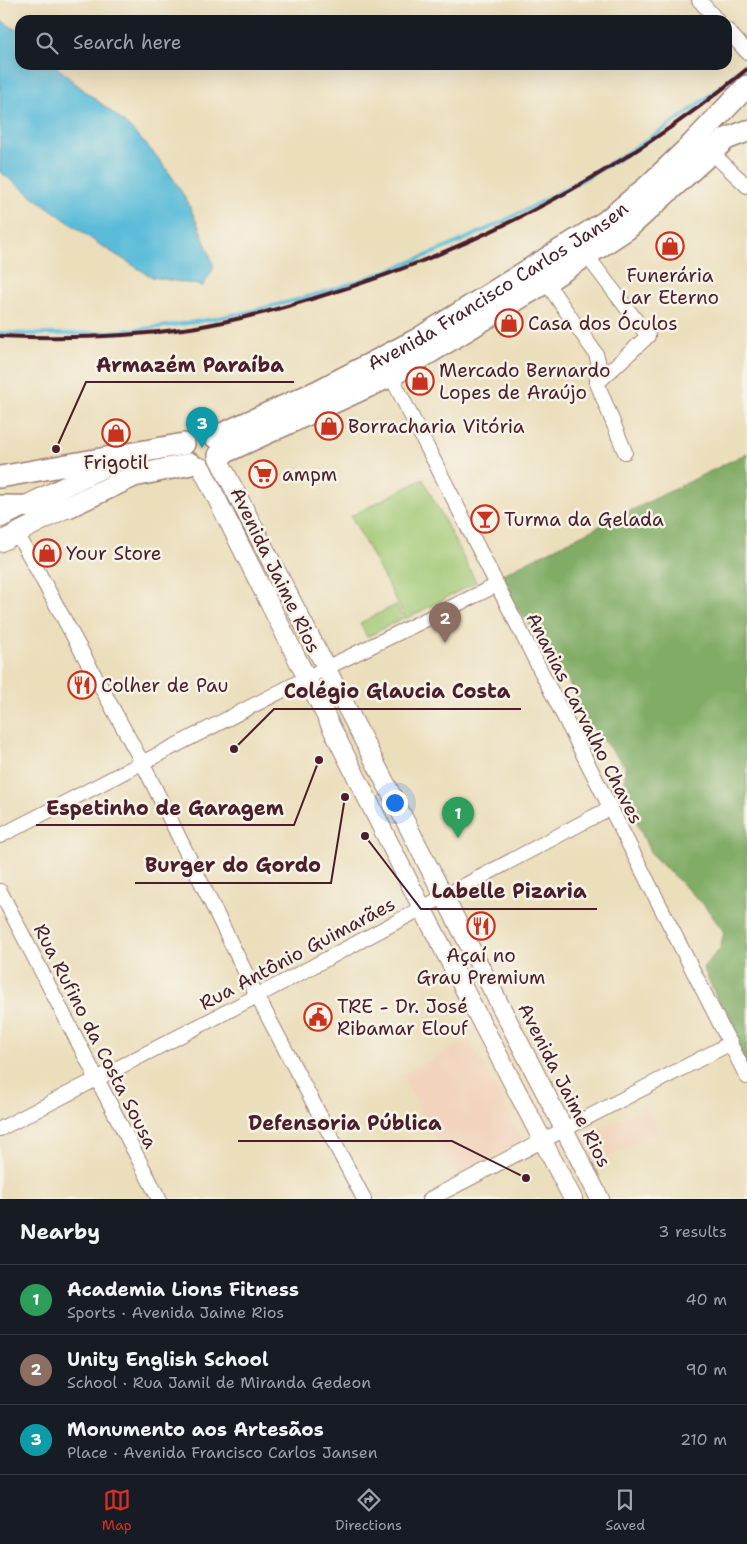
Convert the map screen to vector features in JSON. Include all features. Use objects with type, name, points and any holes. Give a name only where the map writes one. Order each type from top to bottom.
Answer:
[{"type":"main road","name":"Avenida Francisco Carlos Jansen","points":[[0,477],[134,452],[205,454],[318,391],[418,339],[605,222],[648,186],[723,112],[746,95]]},
{"type":"main road","name":"Avenida Francisco Carlos Jansen","points":[[0,506],[68,507],[134,476],[205,454],[391,376],[546,282],[627,229],[726,138],[744,130]]},
{"type":"main road","points":[[0,518],[134,452]]},
{"type":"main road","points":[[0,542],[68,507]]},
{"type":"street","points":[[699,0],[712,15]]},
{"type":"street","points":[[732,36],[747,52]]},
{"type":"street","points":[[711,152],[747,186]]},
{"type":"street","points":[[587,256],[648,336],[597,384]]},
{"type":"street","points":[[546,282],[596,354],[598,361],[597,384],[624,452]]},
{"type":"street","name":"Ananias Carvalho Chaves","points":[[391,376],[747,1077]]},
{"type":"street","name":"Avenida Jaime Rios","points":[[205,454],[326,668],[600,1199]]},
{"type":"street","name":"Avenida Jaime Rios","points":[[205,454],[305,678],[573,1199]]},
{"type":"street","points":[[17,533],[143,764],[257,996],[364,1199]]},
{"type":"street","points":[[0,836],[143,764],[305,678],[497,585]]},
{"type":"street","name":"Rua Antônio Guimarães","points":[[0,1129],[257,996],[610,808]]},
{"type":"street","name":"Rua Rufino da Costa Sousa","points":[[0,891],[159,1199]]},
{"type":"street","points":[[430,1199],[563,1128],[731,1044]]},
{"type":"shaded area","points":[[469,1040],[523,1141],[457,1175],[401,1075]]},
{"type":"shaded area","points":[[647,1107],[659,1132],[595,1163],[583,1138]]},
{"type":"green space","points":[[747,453],[747,1066],[703,967],[720,949],[724,932],[704,905],[651,854],[625,796],[625,766],[588,723],[567,678],[513,602],[499,576]]},
{"type":"green space","points":[[423,479],[476,582],[406,619],[351,516]]},
{"type":"green space","points":[[396,605],[403,618],[367,637],[360,623]]},
{"type":"water","points":[[0,20],[15,29],[15,70],[61,70],[127,125],[151,150],[184,196],[200,229],[214,267],[203,286],[152,277],[97,243],[0,172]]},
{"type":"waterway","points":[[0,333],[76,334],[150,328],[223,317],[295,300],[365,279],[434,253],[502,222],[593,174],[662,131],[747,64]]},
{"type":"railway","points":[[0,336],[96,336],[191,328],[271,311],[376,278],[433,257],[544,205],[597,175],[649,142],[699,107],[747,69]]},
{"type":"place","name":"Funerária Lar Eterno","points":[[670,246]]},
{"type":"place","name":"Casa dos Óculos","points":[[509,323]]},
{"type":"place","name":"Mercado Bernardo Lopes de Araújo","points":[[420,381]]},
{"type":"place","name":"Borracharia Vitória","points":[[329,426]]},
{"type":"place","name":"Frigotil","points":[[116,433]]},
{"type":"place","name":"Monumento aos Artesãos","points":[[202,448]]},
{"type":"place","name":"Armazém Paraíba","points":[[56,449]]},
{"type":"place","name":"ampm","points":[[263,474]]},
{"type":"place","name":"Turma da Gelada","points":[[485,519]]},
{"type":"place","name":"Your Store","points":[[47,553]]},
{"type":"place","name":"Unity English School","points":[[445,643]]},
{"type":"place","name":"Colher de Pau","points":[[82,685]]},
{"type":"place","name":"Colégio Glaucia Costa","points":[[234,749]]},
{"type":"place","name":"Espetinho de Garagem","points":[[319,760]]},
{"type":"place","name":"Burger do Gordo","points":[[345,797]]},
{"type":"place","name":"Labelle Pizaria","points":[[365,836]]},
{"type":"place","name":"Academia Lions Fitness","points":[[458,838]]},
{"type":"place","name":"Açaí no Grau Premium","points":[[481,926]]},
{"type":"place","name":"TRE - Dr. José Ribamar Elouf","points":[[318,1017]]},
{"type":"place","name":"Defensoria Pública","points":[[526,1178]]}]
